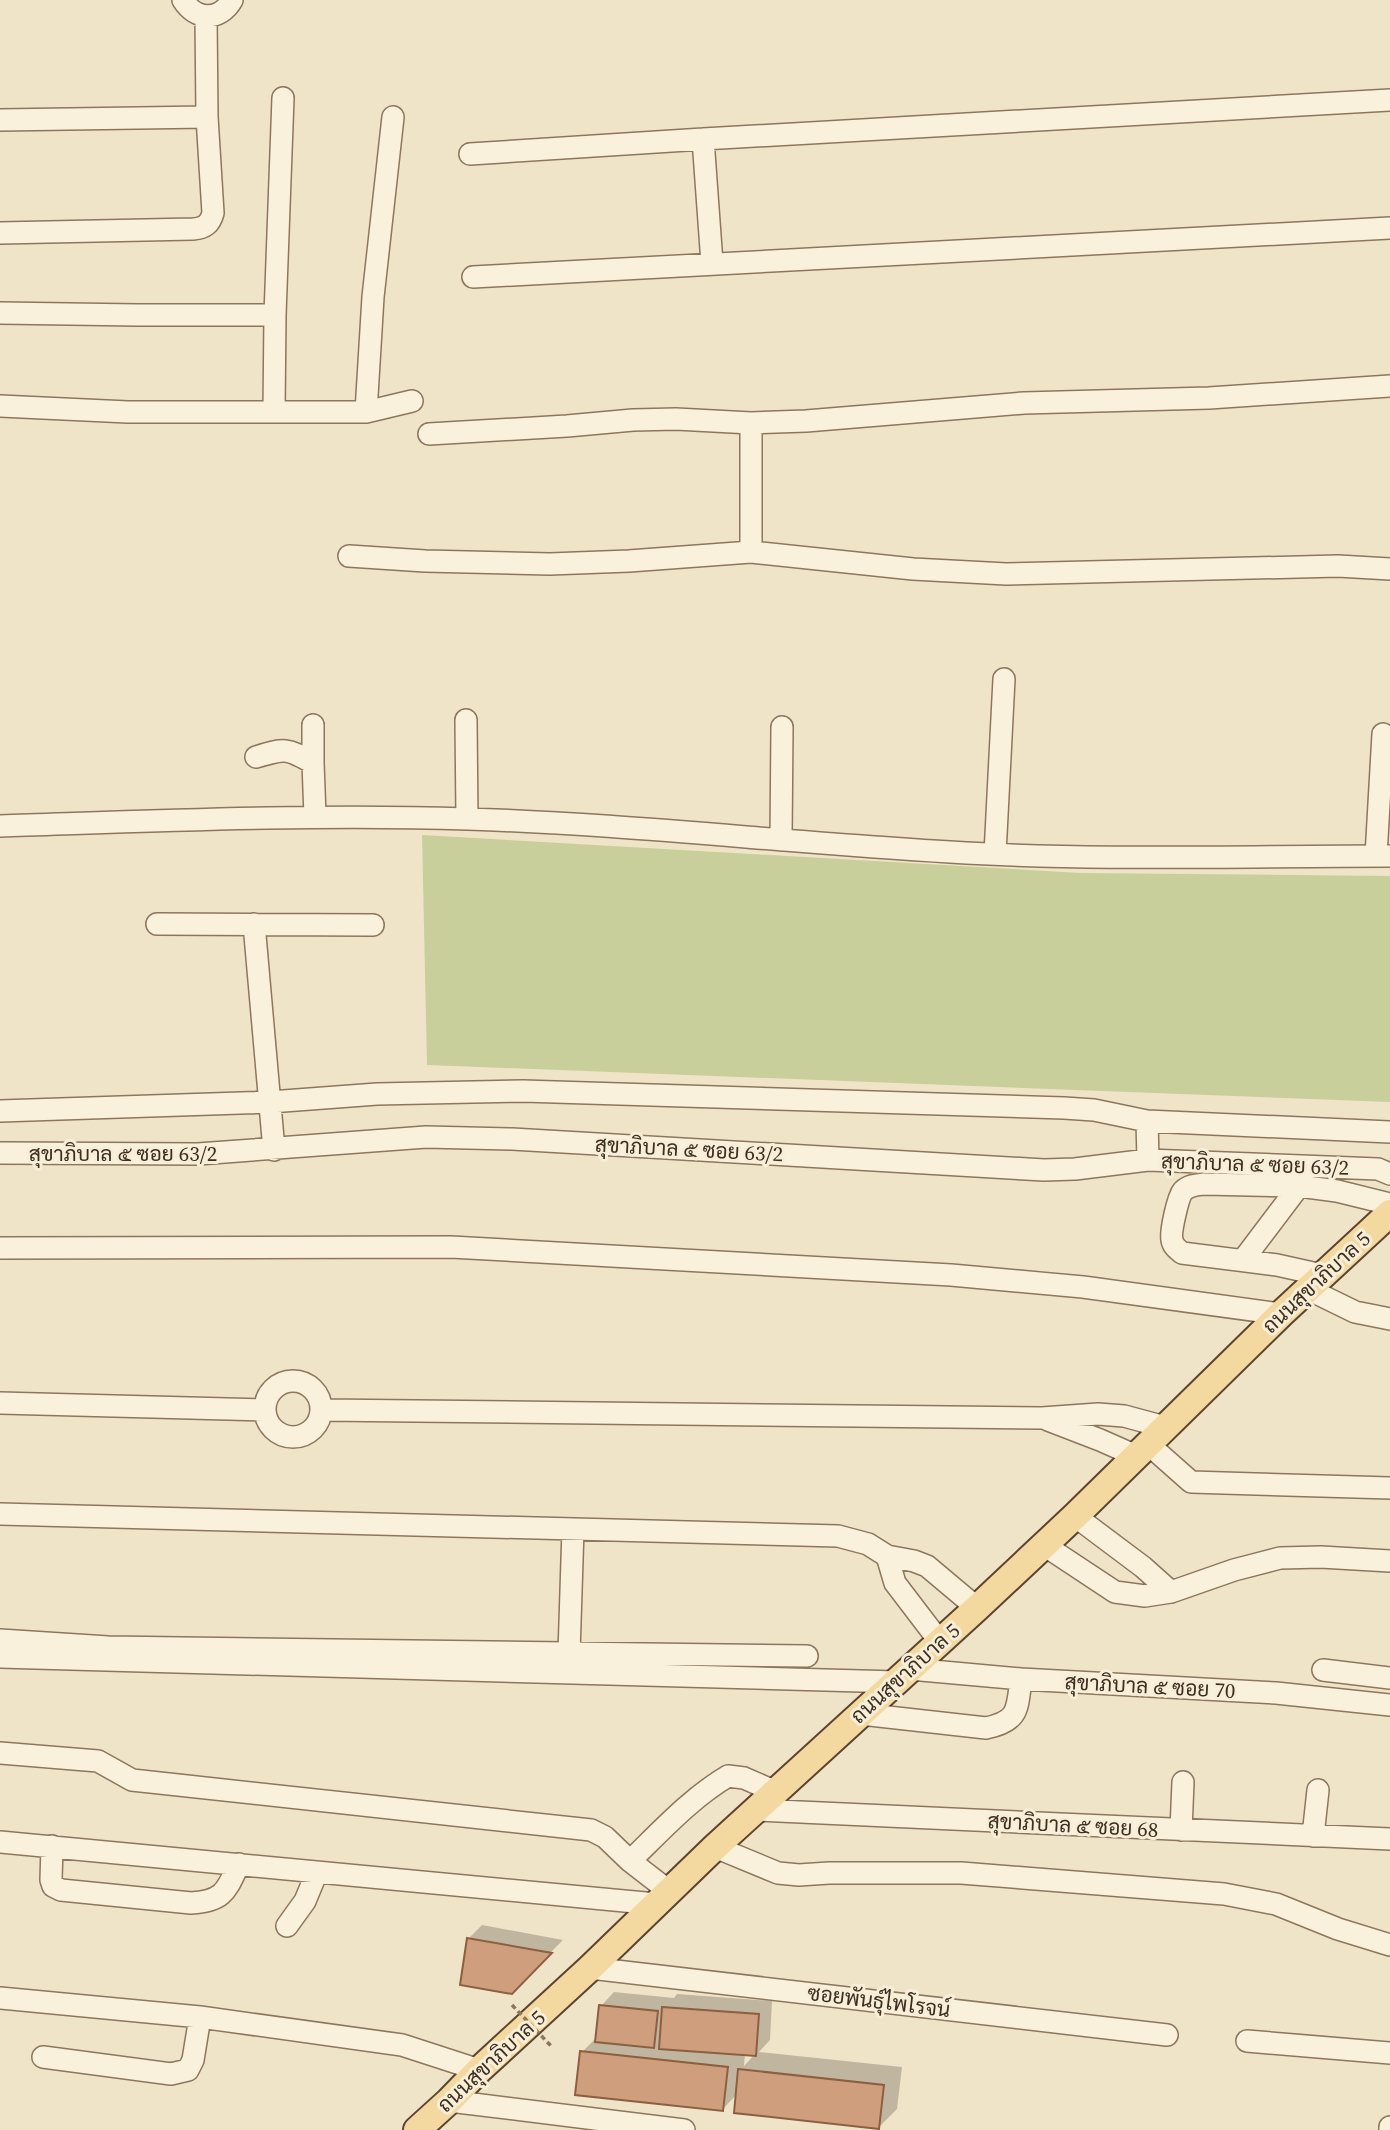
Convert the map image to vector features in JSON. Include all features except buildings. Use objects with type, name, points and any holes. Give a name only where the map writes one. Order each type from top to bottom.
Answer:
[{"type":"main road","name":"ถนนสุขาภิบาล 5","points":[[417,2130],[715,1847],[1075,1516],[1315,1282],[1388,1218]]},
{"type":"street","points":[[183,0],[196,14],[206,17],[227,9],[232,0]]},
{"type":"street","points":[[0,233],[193,229],[207,226],[213,213],[207,117],[206,17]]},
{"type":"street","points":[[274,411],[283,98]]},
{"type":"street","points":[[470,154],[1390,100]]},
{"type":"street","points":[[0,120],[207,117]]},
{"type":"street","points":[[366,412],[372,308],[393,117]]},
{"type":"street","points":[[703,139],[712,263]]},
{"type":"street","points":[[473,277],[1390,228]]},
{"type":"street","points":[[0,313],[275,315]]},
{"type":"street","points":[[429,434],[633,420],[751,423],[806,421],[1011,404],[1209,398],[1390,386]]},
{"type":"street","points":[[0,406],[128,412],[366,412],[412,401]]},
{"type":"street","points":[[751,423],[751,552]]},
{"type":"street","points":[[349,556],[550,564],[751,552],[913,569],[1006,574],[1338,566],[1390,569]]},
{"type":"street","points":[[996,854],[1004,679]]},
{"type":"street","points":[[466,720],[467,819]]},
{"type":"street","points":[[313,725],[315,816]]},
{"type":"street","points":[[781,840],[782,727]]},
{"type":"street","points":[[0,826],[315,816],[467,819],[996,854],[1383,856],[1383,734]]},
{"type":"street","points":[[257,757],[289,750],[313,763]]},
{"type":"street","points":[[157,924],[373,925]]},
{"type":"street","points":[[254,924],[274,1150]]},
{"type":"street","points":[[0,1111],[270,1102],[377,1094],[523,1091],[1064,1108],[1094,1110],[1147,1121],[1390,1132]]},
{"type":"street","points":[[1147,1121],[1149,1160]]},
{"type":"street","name":"สุขาภิบาล ๕ ซอย 63/2","points":[[0,1153],[198,1154],[426,1137],[525,1140],[1044,1170],[1149,1160],[1386,1166]]},
{"type":"street","points":[[1388,1218],[1337,1191],[1299,1186],[1192,1185],[1184,1189],[1179,1197],[1171,1238],[1173,1245],[1182,1253],[1243,1259],[1287,1267],[1315,1282],[1355,1312],[1390,1319]]},
{"type":"street","points":[[1243,1259],[1299,1186]]},
{"type":"street","points":[[0,1248],[465,1247],[951,1275],[1083,1287],[1281,1314]]},
{"type":"street","points":[[298,1381],[306,1383],[318,1394],[322,1410],[315,1428],[298,1437],[289,1437],[272,1427],[265,1410],[266,1402],[274,1388],[281,1383],[298,1381]]},
{"type":"street","points":[[0,1403],[265,1410]]},
{"type":"street","points":[[322,1410],[1042,1418],[1098,1414],[1124,1416],[1191,1482],[1390,1489]]},
{"type":"street","points":[[1042,1418],[1100,1440],[1149,1442]]},
{"type":"street","points":[[0,1514],[838,1536],[868,1544],[887,1556],[927,1566],[977,1608]]},
{"type":"street","points":[[1075,1516],[1143,1567],[1171,1592]]},
{"type":"street","points":[[569,1653],[573,1529]]},
{"type":"street","points":[[1044,1545],[1115,1592],[1145,1596],[1171,1592],[1234,1570],[1280,1558],[1390,1560]]},
{"type":"street","points":[[887,1556],[895,1583],[940,1642]]},
{"type":"street","points":[[0,1640],[108,1647],[807,1656]]},
{"type":"street","name":"สุขาภิบาล ๕ ซอย 70","points":[[0,1657],[445,1671],[904,1675],[1021,1679],[1276,1693],[1390,1705]]},
{"type":"street","points":[[1324,1670],[1390,1678]]},
{"type":"street","points":[[861,1714],[986,1728],[1006,1724],[1015,1712],[1021,1679]]},
{"type":"street","points":[[0,1753],[98,1761],[132,1780],[591,1829],[606,1837],[663,1898]]},
{"type":"street","points":[[630,1861],[689,1804],[709,1787],[728,1776],[744,1779],[776,1792]]},
{"type":"street","points":[[1181,1830],[1183,1782]]},
{"type":"street","points":[[1313,1836],[1318,1790]]},
{"type":"street","name":"สุขาภิบาล ๕ ซอย 68","points":[[755,1810],[1390,1839]]},
{"type":"street","points":[[0,1842],[317,1872],[663,1898]]},
{"type":"street","points":[[52,1846],[51,1880],[53,1886],[61,1890],[178,1902],[204,1902],[219,1896],[226,1891],[239,1864]]},
{"type":"street","points":[[715,1847],[778,1873],[799,1875],[829,1872],[961,1873],[1224,1894],[1276,1904],[1338,1929],[1390,1945]]},
{"type":"street","points":[[287,1926],[305,1901],[317,1872]]},
{"type":"street","name":"ซอยพันธ์ุไพโรจน์","points":[[590,1968],[1167,2035]]},
{"type":"street","points":[[0,1998],[200,2017],[402,2045],[479,2070]]},
{"type":"street","points":[[43,2057],[171,2074],[188,2070],[193,2060],[200,2017]]},
{"type":"street","points":[[1247,2041],[1390,2053]]},
{"type":"street","points":[[449,2101],[578,2123],[684,2130]]},
{"type":"path","points":[[512,2005],[552,2047]]},
{"type":"green space","points":[[422,835],[1081,873],[1390,876],[1390,1102],[427,1065]]}]
